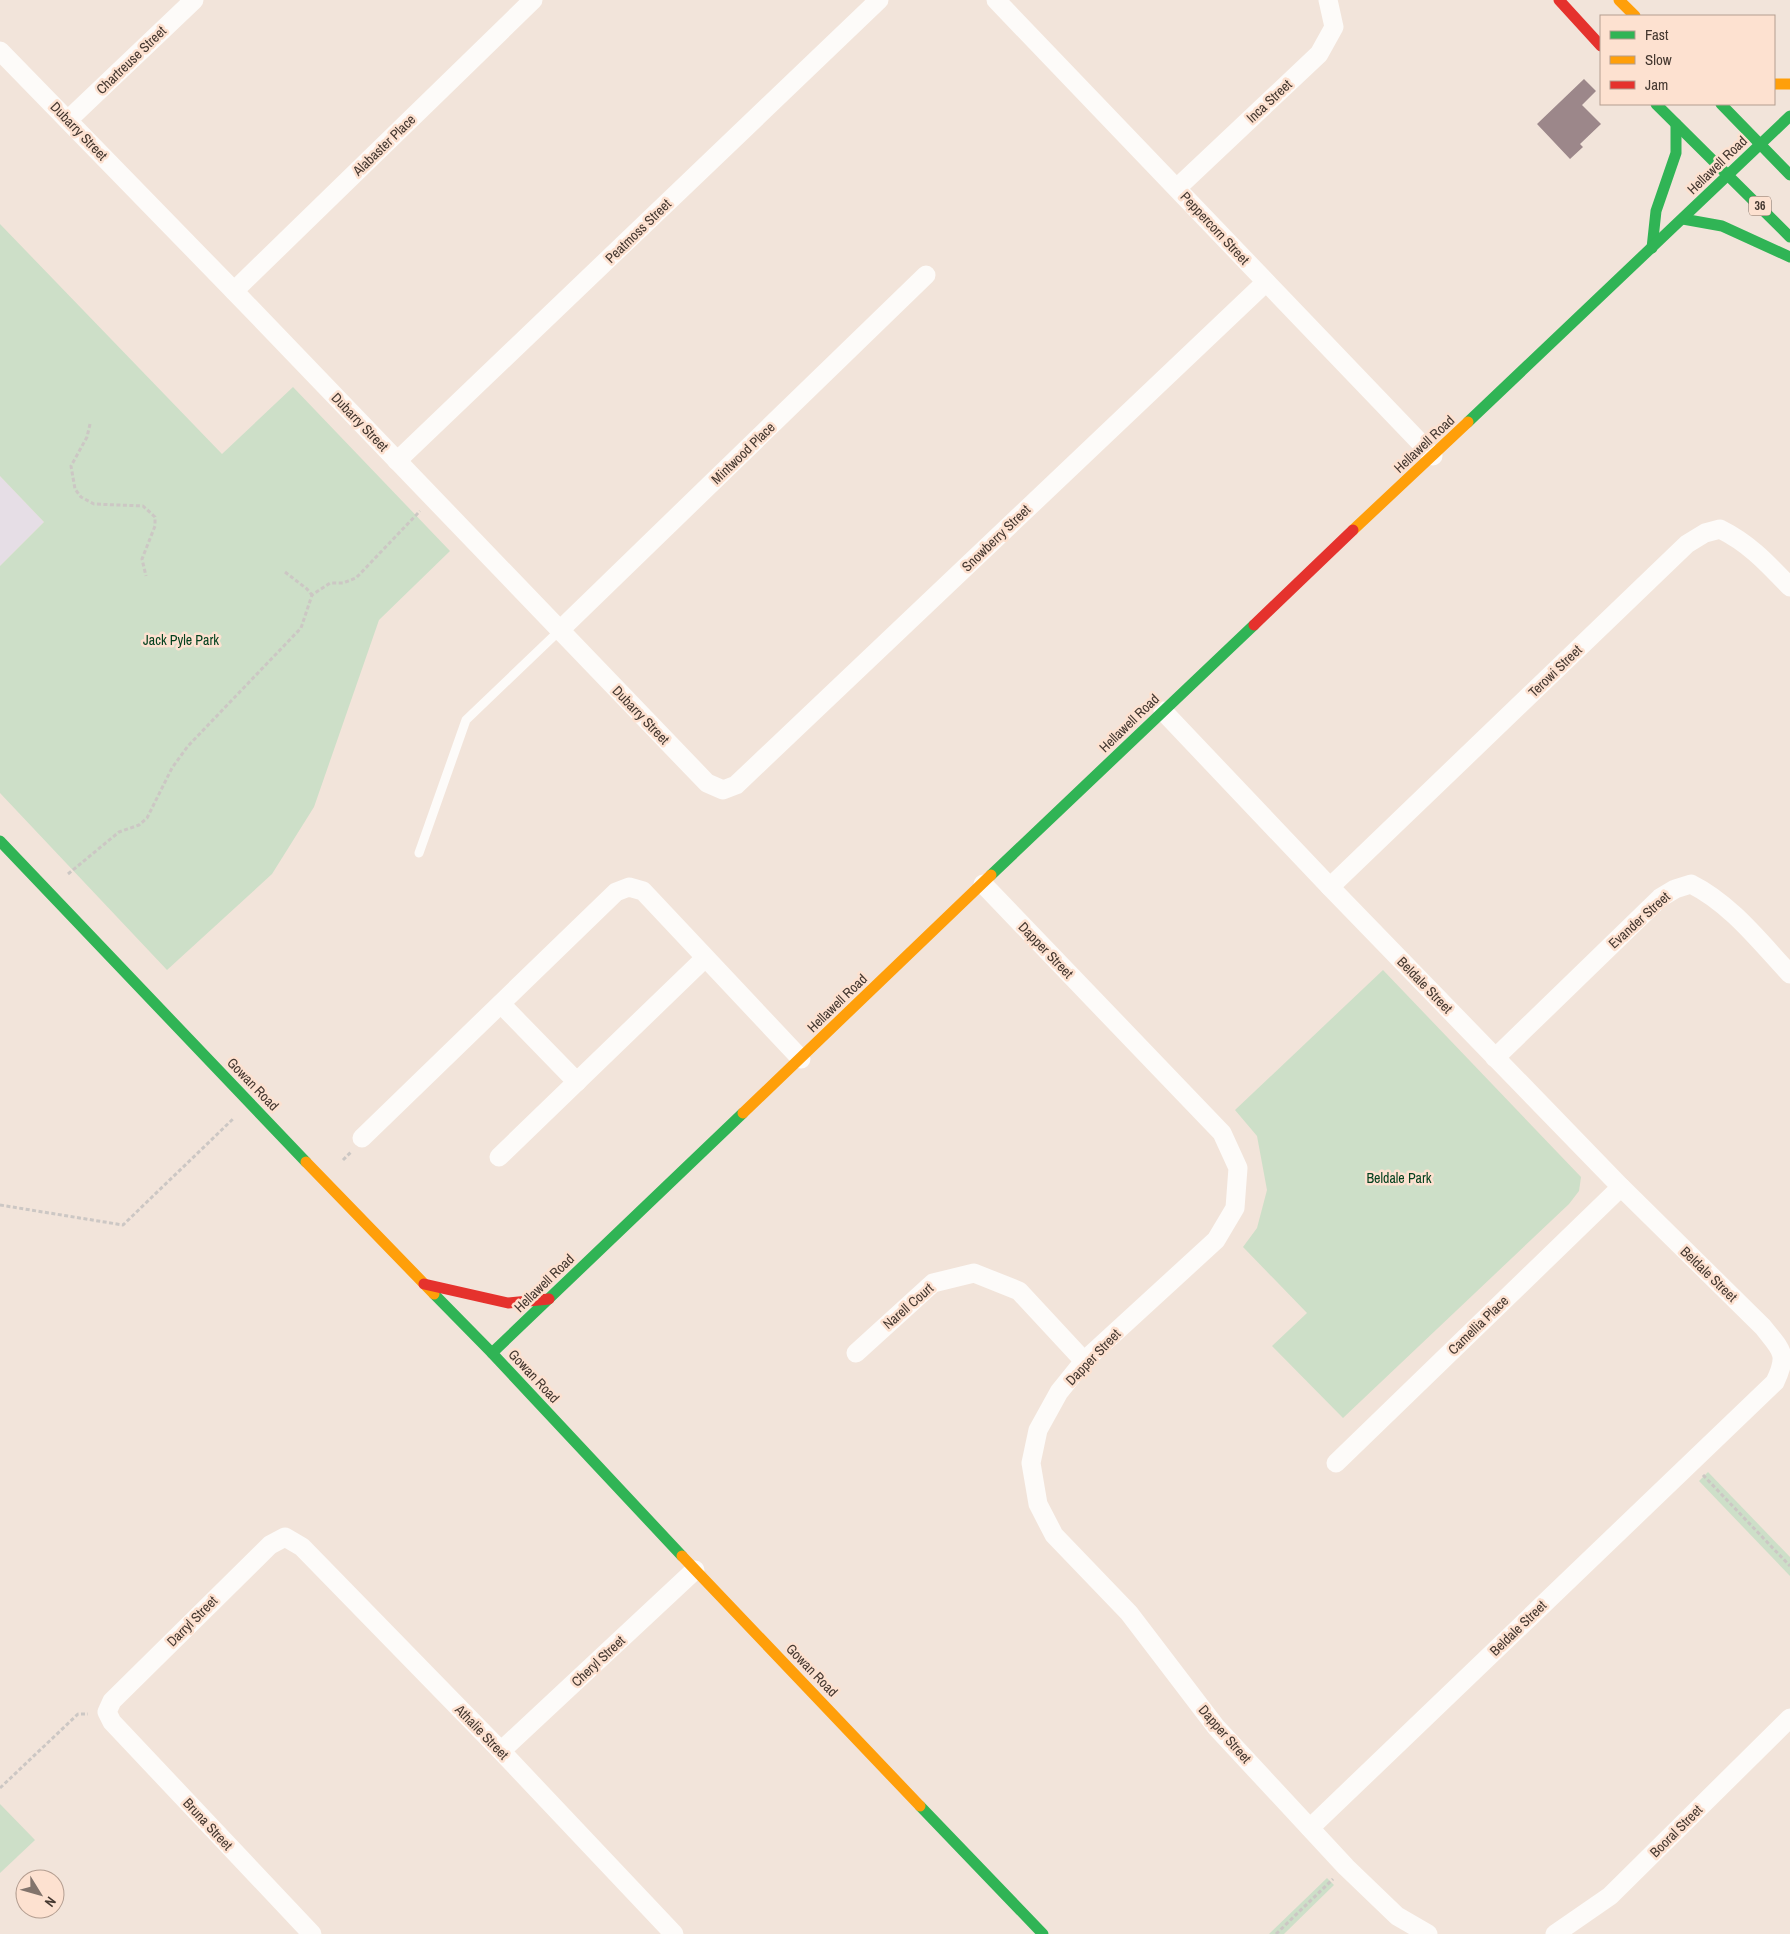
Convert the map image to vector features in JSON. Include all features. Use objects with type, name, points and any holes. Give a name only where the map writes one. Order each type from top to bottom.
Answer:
[{"type":"main road","points":[[1559,0],[1600,45]]},
{"type":"main road","points":[[1619,0],[1634,15]]},
{"type":"main road","points":[[1775,84],[1790,84]]},
{"type":"main road","name":"36","points":[[1657,105],[1790,238]]},
{"type":"main road","points":[[1721,105],[1790,175]]},
{"type":"main road","name":"Hellawell Road","points":[[492,1353],[1163,711],[1434,456],[1790,116]]},
{"type":"main road","points":[[1652,248],[1656,211],[1676,153],[1676,124]]},
{"type":"main road","points":[[1683,219],[1722,226],[1790,257]]},
{"type":"main road","name":"Gowan Road","points":[[0,842],[492,1353],[695,1570],[1043,1934]]},
{"type":"main road","points":[[424,1284],[508,1303],[549,1299]]},
{"type":"street","name":"Chartreuse Street","points":[[68,120],[194,0]]},
{"type":"street","name":"Alabaster Place","points":[[234,291],[533,0]]},
{"type":"street","name":"Peatmoss Street","points":[[397,461],[879,0]]},
{"type":"street","name":"Peppercorn Street","points":[[996,0],[1434,456]]},
{"type":"street","name":"Inca Street","points":[[1177,188],[1319,54],[1334,27],[1328,0]]},
{"type":"street","name":"Dubarry Street","points":[[0,51],[234,291],[707,783],[723,790]]},
{"type":"street","name":"Mintwood Place","points":[[559,631],[926,275]]},
{"type":"street","name":"Snowberry Street","points":[[723,790],[736,785],[1266,282]]},
{"type":"street","name":"Terowi Street","points":[[1330,887],[1687,544],[1705,533],[1720,529],[1738,538],[1757,552],[1790,587]]},
{"type":"street","name":"Beldale Street","points":[[1163,711],[1621,1188],[1763,1327],[1780,1348],[1784,1364],[1775,1382],[1310,1828]]},
{"type":"street","name":"Dapper Street","points":[[983,884],[1222,1133],[1238,1168],[1235,1208],[1216,1240],[1084,1361],[1059,1392],[1038,1430],[1031,1464],[1038,1504],[1054,1535],[1129,1614],[1216,1727],[1346,1867],[1397,1916],[1428,1934]]},
{"type":"street","name":"Evander Street","points":[[1495,1058],[1660,898],[1675,888],[1691,884],[1708,892],[1725,906],[1790,974]]},
{"type":"street","points":[[362,1138],[616,892],[629,887],[642,891],[801,1059]]},
{"type":"street","points":[[498,1157],[706,958]]},
{"type":"street","points":[[501,1004],[577,1082]]},
{"type":"street","name":"Camellia Place","points":[[1336,1463],[1621,1188]]},
{"type":"street","name":"Narell Court","points":[[856,1353],[933,1283],[974,1273],[1019,1291],[1084,1361]]},
{"type":"street","name":"Darryl Street","points":[[107,1712],[112,1700],[270,1544],[285,1537]]},
{"type":"street","name":"Athalie Street","points":[[285,1537],[302,1547],[674,1934]]},
{"type":"street","name":"Cheryl Street","points":[[501,1752],[695,1570]]},
{"type":"street","name":"Bruna Street","points":[[107,1712],[112,1722],[312,1934]]},
{"type":"street","name":"Booral Street","points":[[1555,1934],[1610,1896],[1790,1718]]},
{"type":"lane","points":[[419,854],[466,720],[559,631]]},
{"type":"path","points":[[90,424],[87,438],[71,466],[75,489],[81,497],[94,504],[143,506],[155,517],[155,526],[142,559],[146,576]]},
{"type":"path","points":[[68,874],[118,832],[139,825],[147,818],[172,768],[188,746],[301,628],[312,595],[330,584],[343,583],[356,578],[432,498]]},
{"type":"path","points":[[285,572],[307,588],[312,595]]},
{"type":"path","points":[[0,1205],[124,1225],[250,1103]]},
{"type":"path","points":[[1691,1462],[1790,1566]]},
{"type":"path","points":[[0,1788],[78,1714],[107,1712]]},
{"type":"path","points":[[1276,1934],[1346,1867]]},
{"type":"shaded area","points":[[0,476],[44,522],[0,566]]},
{"type":"green space","name":"Jack Pyle Park","points":[[0,224],[222,454],[293,387],[450,551],[379,620],[314,807],[272,874],[167,970],[0,793],[0,566],[44,522],[0,476]]},
{"type":"green space","name":"Beldale Park","points":[[1383,970],[1581,1177],[1579,1191],[1569,1204],[1343,1418],[1272,1346],[1307,1313],[1243,1247],[1257,1228],[1267,1190],[1257,1136],[1235,1110]]},
{"type":"green space","points":[[1708,1472],[1790,1557],[1790,1576],[1699,1481]]},
{"type":"green space","points":[[0,1804],[35,1840],[0,1873]]},
{"type":"green space","points":[[1327,1878],[1334,1885],[1284,1934],[1269,1934]]},
{"type":"building","points":[[1584,79],[1596,91],[1582,105],[1601,124],[1580,144],[1583,147],[1570,159],[1537,124]]},
{"type":"traffic: fast","points":[[1657,105],[1790,237]]},
{"type":"traffic: fast","points":[[1722,105],[1790,175]]},
{"type":"traffic: fast","points":[[1468,422],[1790,116]]},
{"type":"traffic: fast","points":[[1652,248],[1656,211],[1676,153],[1676,124]]},
{"type":"traffic: fast","points":[[1683,219],[1722,226],[1790,257]]},
{"type":"traffic: fast","points":[[991,875],[1254,625]]},
{"type":"traffic: fast","points":[[0,841],[306,1162]]},
{"type":"traffic: fast","points":[[492,1353],[743,1113]]},
{"type":"traffic: fast","points":[[434,1294],[492,1353],[682,1556]]},
{"type":"traffic: fast","points":[[920,1806],[1043,1934]]},
{"type":"traffic: slow","points":[[1619,0],[1634,15]]},
{"type":"traffic: slow","points":[[1775,84],[1790,84]]},
{"type":"traffic: slow","points":[[1353,530],[1468,422]]},
{"type":"traffic: slow","points":[[743,1113],[991,875]]},
{"type":"traffic: slow","points":[[306,1162],[434,1294]]},
{"type":"traffic: slow","points":[[682,1556],[920,1806]]},
{"type":"traffic: jam","points":[[1559,0],[1600,45]]},
{"type":"traffic: jam","points":[[1254,625],[1353,530]]},
{"type":"traffic: jam","points":[[424,1284],[508,1303],[549,1299]]}]
